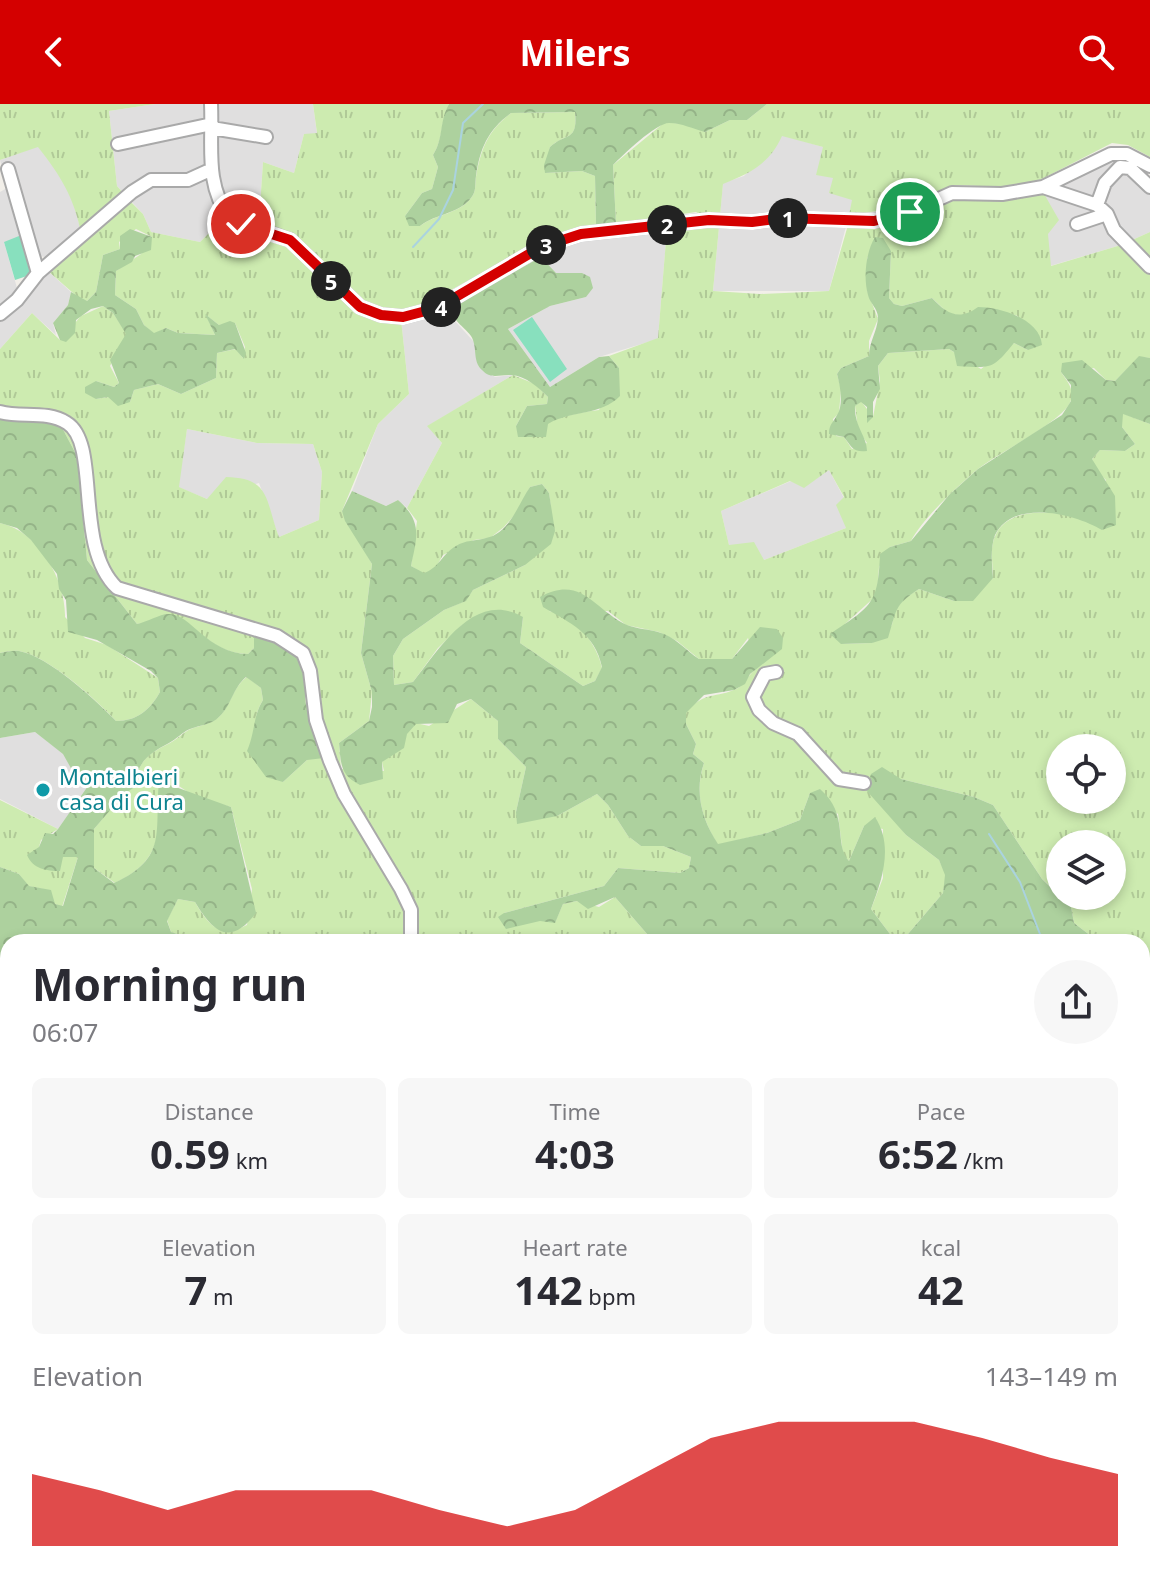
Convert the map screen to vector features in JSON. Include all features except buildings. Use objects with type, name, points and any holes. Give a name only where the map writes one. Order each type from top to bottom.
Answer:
[{"type":"street","points":[[211,104],[210,170],[216,195],[230,219],[290,240],[360,307],[381,315],[403,317],[437,308],[541,247],[581,234],[709,220],[752,222],[783,218],[874,221],[910,212],[952,193],[1002,194],[1043,187],[1111,154],[1127,154],[1150,166]]},
{"type":"street","points":[[118,144],[212,126],[266,137]]},
{"type":"street","points":[[1150,187],[1130,168],[1120,167],[1105,183],[1102,210],[1114,230],[1150,267]]},
{"type":"street","points":[[8,169],[38,273]]},
{"type":"street","points":[[0,314],[17,300],[38,273],[143,185],[151,180],[188,180],[210,170]]},
{"type":"street","points":[[1043,187],[1102,210]]},
{"type":"street","points":[[1077,224],[1102,210]]},
{"type":"street","points":[[0,412],[60,419],[76,430],[83,451],[96,556],[105,577],[117,588],[277,636],[303,653],[310,671],[316,720],[330,761],[344,794],[406,900],[412,934]]},
{"type":"street","points":[[776,672],[765,674],[756,687],[753,697],[759,710],[773,723],[798,734],[839,779],[864,783]]},
{"type":"shaded area","points":[[155,104],[313,104],[317,134],[304,134],[294,173],[263,162],[260,207],[249,220],[213,229],[200,242],[151,232],[143,214],[117,186],[109,111]]},
{"type":"shaded area","points":[[782,135],[823,147],[833,178],[853,200],[829,291],[713,291],[723,183],[744,176]]},
{"type":"shaded area","points":[[38,146],[61,176],[74,201],[81,233],[47,262],[43,256],[38,260],[4,242],[21,302],[48,271],[71,292],[68,305],[53,323],[56,335],[32,313],[0,349],[0,192],[7,188],[0,160]]},
{"type":"shaded area","points":[[1123,159],[1150,177],[1150,232],[1121,245],[1050,266],[1043,192],[1100,160]]},
{"type":"shaded area","points":[[667,228],[658,339],[599,357],[550,387],[508,329],[550,306],[586,297],[582,273],[556,273],[541,257],[584,236]]},
{"type":"shaded area","points":[[450,307],[453,319],[476,344],[478,366],[495,377],[513,375],[428,426],[442,443],[407,508],[398,500],[386,506],[352,491],[378,424],[409,394],[401,319]]},
{"type":"shaded area","points":[[187,429],[257,443],[313,444],[322,472],[319,520],[279,537],[259,483],[207,499],[178,487]]},
{"type":"shaded area","points":[[829,470],[844,498],[846,528],[764,560],[729,545],[721,511],[791,481],[804,487]]},
{"type":"shaded area","points":[[35,732],[64,754],[77,779],[89,786],[58,829],[0,799],[0,738]]},
{"type":"green space","points":[[0,104],[155,104],[109,111],[117,186],[125,195],[81,233],[65,187],[38,147],[0,160]]},
{"type":"green space","points":[[313,104],[449,104],[433,155],[438,167],[432,189],[422,193],[405,216],[420,226],[468,201],[474,193],[483,149],[497,127],[511,113],[575,112],[575,128],[570,135],[550,147],[545,173],[582,171],[595,176],[596,225],[549,236],[440,296],[432,313],[401,319],[409,394],[378,424],[342,511],[372,564],[361,653],[372,692],[369,721],[339,743],[341,769],[384,771],[382,762],[416,723],[429,726],[471,699],[498,721],[498,739],[526,767],[516,812],[557,816],[597,794],[628,836],[641,846],[663,846],[691,857],[689,868],[680,873],[618,868],[604,886],[504,913],[555,922],[563,904],[577,901],[599,907],[615,897],[647,934],[177,934],[171,932],[167,920],[178,899],[195,902],[210,924],[229,931],[247,925],[252,889],[231,807],[195,797],[176,784],[158,795],[157,837],[148,858],[140,867],[115,883],[94,868],[94,829],[124,793],[135,787],[145,759],[188,730],[219,717],[247,677],[261,688],[263,700],[258,711],[257,732],[283,782],[307,760],[310,720],[305,701],[307,688],[254,635],[254,648],[248,654],[221,648],[185,625],[160,622],[137,624],[87,560],[77,456],[59,422],[0,410],[0,349],[32,313],[60,340],[81,316],[103,306],[113,313],[127,334],[110,366],[119,383],[114,387],[96,381],[96,399],[108,397],[130,402],[134,390],[158,384],[181,394],[216,378],[217,353],[236,349],[243,358],[245,347],[235,323],[219,325],[206,315],[215,335],[178,333],[166,328],[154,334],[144,325],[136,309],[115,295],[116,271],[141,254],[152,237],[136,229],[119,242],[120,249],[103,255],[96,292],[87,301],[81,300],[48,271],[127,198],[143,214],[151,232],[200,242],[213,229],[249,220],[260,207],[263,162],[294,173],[304,134],[317,133]],"holes":[[[187,429],[257,443],[313,444],[322,472],[319,520],[279,537],[264,494],[251,482],[226,477],[207,499],[179,487]]]},
{"type":"green space","points":[[449,104],[767,104],[747,120],[730,120],[705,132],[669,123],[648,134],[613,165],[616,224],[596,225],[595,176],[582,171],[545,173],[544,165],[550,147],[570,135],[575,128],[575,112],[511,113],[486,140],[475,191],[468,201],[456,210],[420,226],[409,226],[405,216],[422,193],[432,189],[438,167],[433,155]]},
{"type":"green space","points":[[767,104],[1150,104],[1150,157],[1128,145],[1112,143],[1038,181],[1005,187],[955,185],[899,208],[849,215],[852,200],[829,193],[833,178],[816,175],[823,147],[782,136],[772,153],[758,166],[723,184],[713,291],[760,294],[829,291],[848,225],[881,226],[913,216],[944,198],[1043,192],[1059,220],[1048,234],[1051,266],[1121,245],[1150,232],[1150,358],[1139,357],[1115,381],[1106,380],[1094,368],[1061,372],[1072,392],[1066,408],[1045,426],[978,469],[932,513],[911,541],[890,547],[879,567],[877,595],[845,624],[841,644],[872,643],[892,625],[901,603],[919,589],[954,601],[993,578],[994,539],[1003,524],[1013,518],[1025,514],[1053,513],[1090,522],[1106,480],[1095,470],[1092,459],[1100,450],[1125,451],[1135,444],[1122,427],[1122,413],[1150,424],[1150,934],[1088,934],[1074,923],[1072,910],[1126,910],[1126,830],[1046,830],[1046,883],[993,805],[974,797],[901,779],[889,813],[906,835],[939,860],[946,875],[943,893],[908,934],[890,934],[871,909],[883,878],[883,829],[864,826],[849,861],[843,855],[838,814],[810,793],[800,820],[767,833],[718,845],[701,806],[700,785],[704,763],[693,754],[696,744],[686,724],[685,713],[705,698],[738,688],[756,669],[748,638],[732,659],[699,659],[677,641],[659,632],[626,625],[608,611],[549,611],[568,618],[590,640],[602,668],[595,681],[583,686],[520,643],[523,617],[462,625],[438,648],[413,682],[394,685],[393,656],[403,639],[444,610],[465,601],[473,590],[525,565],[551,508],[549,493],[542,484],[530,487],[517,512],[490,538],[474,540],[443,555],[435,569],[424,574],[411,566],[417,521],[407,508],[442,443],[427,426],[513,375],[535,384],[548,397],[547,404],[527,406],[516,426],[599,410],[619,368],[609,356],[658,338],[667,228],[717,223],[696,212],[616,224],[613,165],[665,122],[691,125],[705,132],[730,120],[747,120]],"holes":[[[876,237],[891,251],[889,298],[894,304],[902,306],[932,298],[949,314],[966,316],[985,309],[1018,316],[1028,350],[1014,343],[981,369],[949,349],[888,353],[878,366],[880,381],[873,417],[861,401],[855,406],[858,430],[867,443],[852,449],[844,437],[836,436],[833,419],[839,413],[841,389],[837,374],[841,368],[869,356],[869,341],[878,319],[867,290],[867,259]],[[829,470],[844,497],[836,505],[846,528],[764,560],[754,542],[729,545],[721,511],[790,481],[804,488]]]},
{"type":"green space","points":[[130,229],[152,237],[151,250],[135,256],[132,262],[116,271],[115,295],[136,309],[144,325],[154,333],[166,328],[178,333],[215,335],[205,314],[219,325],[230,321],[235,323],[246,353],[244,359],[235,349],[217,353],[216,378],[181,394],[158,384],[134,390],[130,402],[118,406],[108,397],[96,399],[85,393],[85,387],[96,381],[114,387],[119,383],[110,360],[126,334],[113,313],[103,306],[91,309],[76,320],[75,333],[66,342],[60,340],[53,323],[68,305],[71,292],[87,301],[96,292],[103,255],[120,249],[120,236]]},
{"type":"green space","points":[[24,234],[36,273],[15,280],[4,242]]},
{"type":"green space","points":[[875,237],[883,238],[891,251],[889,298],[894,304],[902,306],[932,298],[943,308],[959,315],[978,307],[997,309],[1027,322],[1040,336],[1042,345],[1028,350],[1014,343],[996,363],[985,367],[957,366],[954,352],[949,349],[888,353],[878,366],[880,389],[873,402],[873,417],[867,423],[867,407],[861,402],[855,406],[867,451],[858,451],[844,437],[829,434],[829,431],[840,406],[837,374],[841,368],[869,356],[877,323],[878,315],[866,288],[868,257]]},
{"type":"green space","points":[[541,257],[556,273],[582,273],[590,277],[593,288],[586,297],[550,306],[508,329],[550,387],[599,357],[609,356],[619,368],[620,396],[604,407],[548,424],[546,437],[518,437],[516,426],[527,406],[547,404],[548,397],[522,377],[485,373],[477,362],[471,336],[456,320],[450,307]]},
{"type":"green space","points":[[532,317],[567,369],[550,382],[513,330]]},
{"type":"green space","points":[[1139,356],[1150,358],[1150,424],[1123,414],[1122,427],[1135,444],[1125,451],[1100,450],[1092,459],[1115,496],[1116,525],[1102,530],[1061,515],[1030,513],[1016,516],[995,535],[993,578],[973,601],[954,601],[919,589],[900,605],[888,638],[872,643],[841,644],[830,634],[864,610],[870,602],[877,584],[880,554],[890,547],[911,541],[949,495],[978,469],[1062,415],[1071,401],[1071,385],[1061,372],[1062,363],[1082,360],[1106,380],[1115,381]]},
{"type":"green space","points":[[0,410],[59,422],[77,456],[87,560],[137,624],[161,615],[176,615],[210,641],[233,652],[248,654],[254,648],[254,634],[292,646],[306,672],[305,701],[324,758],[307,760],[283,782],[266,777],[247,751],[263,700],[261,688],[246,677],[216,720],[187,730],[145,760],[138,771],[135,787],[124,794],[94,829],[94,868],[114,883],[144,864],[151,853],[157,829],[159,781],[231,807],[256,913],[238,930],[222,932],[208,921],[195,902],[178,899],[167,921],[171,932],[177,934],[0,934],[0,867],[19,874],[29,886],[51,890],[55,904],[63,906],[78,857],[63,857],[60,871],[55,871],[36,866],[27,855],[39,847],[45,833],[53,834],[58,829],[88,786],[77,779],[63,754],[35,732],[0,738],[0,653],[19,651],[44,661],[84,691],[116,721],[142,713],[160,692],[158,678],[151,671],[97,640],[68,632],[66,600],[59,589],[57,574],[31,540],[17,528],[0,523]]},
{"type":"green space","points":[[542,484],[549,493],[555,531],[551,544],[525,565],[473,590],[466,601],[444,610],[403,639],[393,656],[394,685],[413,682],[459,627],[489,611],[505,610],[523,617],[520,643],[583,686],[595,681],[602,667],[594,646],[580,630],[543,607],[540,597],[554,591],[577,592],[627,625],[670,637],[699,659],[732,659],[760,627],[777,629],[783,638],[782,649],[750,674],[745,684],[734,690],[704,695],[686,713],[686,724],[696,744],[693,754],[704,763],[700,795],[704,815],[718,844],[767,833],[800,820],[810,793],[820,789],[835,809],[844,854],[849,861],[864,826],[875,817],[881,828],[885,851],[882,875],[871,909],[890,934],[647,934],[615,897],[588,909],[577,901],[563,904],[555,923],[540,921],[506,929],[498,917],[504,913],[604,886],[618,868],[680,873],[689,868],[691,857],[663,846],[641,846],[628,836],[597,794],[557,816],[517,824],[516,812],[526,767],[498,739],[498,721],[471,699],[457,704],[448,723],[416,724],[407,734],[404,748],[382,762],[383,779],[360,785],[345,773],[339,743],[369,721],[372,707],[372,692],[361,653],[372,564],[342,511],[352,491],[386,506],[398,500],[406,508],[416,530],[411,566],[424,573],[459,544],[486,538],[501,530],[530,487]]},
{"type":"green space","points":[[0,523],[27,536],[48,560],[61,588],[65,617],[85,638],[107,645],[158,678],[160,692],[142,713],[116,721],[85,691],[44,661],[19,651],[0,653]]},
{"type":"green space","points":[[882,767],[901,779],[974,797],[993,805],[1046,883],[1046,910],[1072,910],[1074,923],[1088,934],[908,934],[943,893],[945,875],[939,860],[906,835],[866,790],[871,774]]},
{"type":"green space","points":[[0,800],[58,829],[41,840],[39,847],[60,864],[62,857],[78,857],[62,907],[55,904],[43,889],[28,886],[19,874],[0,867]]},
{"type":"waterway","points":[[413,247],[439,219],[453,190],[463,123],[483,104]]},
{"type":"waterway","points":[[989,834],[1020,882],[1040,934]]},
{"type":"place","name":"Montalbieri casa di Cura","points":[[43,790]]},
{"type":"route","points":[[241,224],[290,240],[360,307],[389,317],[403,317],[437,308],[541,247],[581,234],[709,220],[752,222],[800,218],[835,222],[874,221],[910,212]]}]
